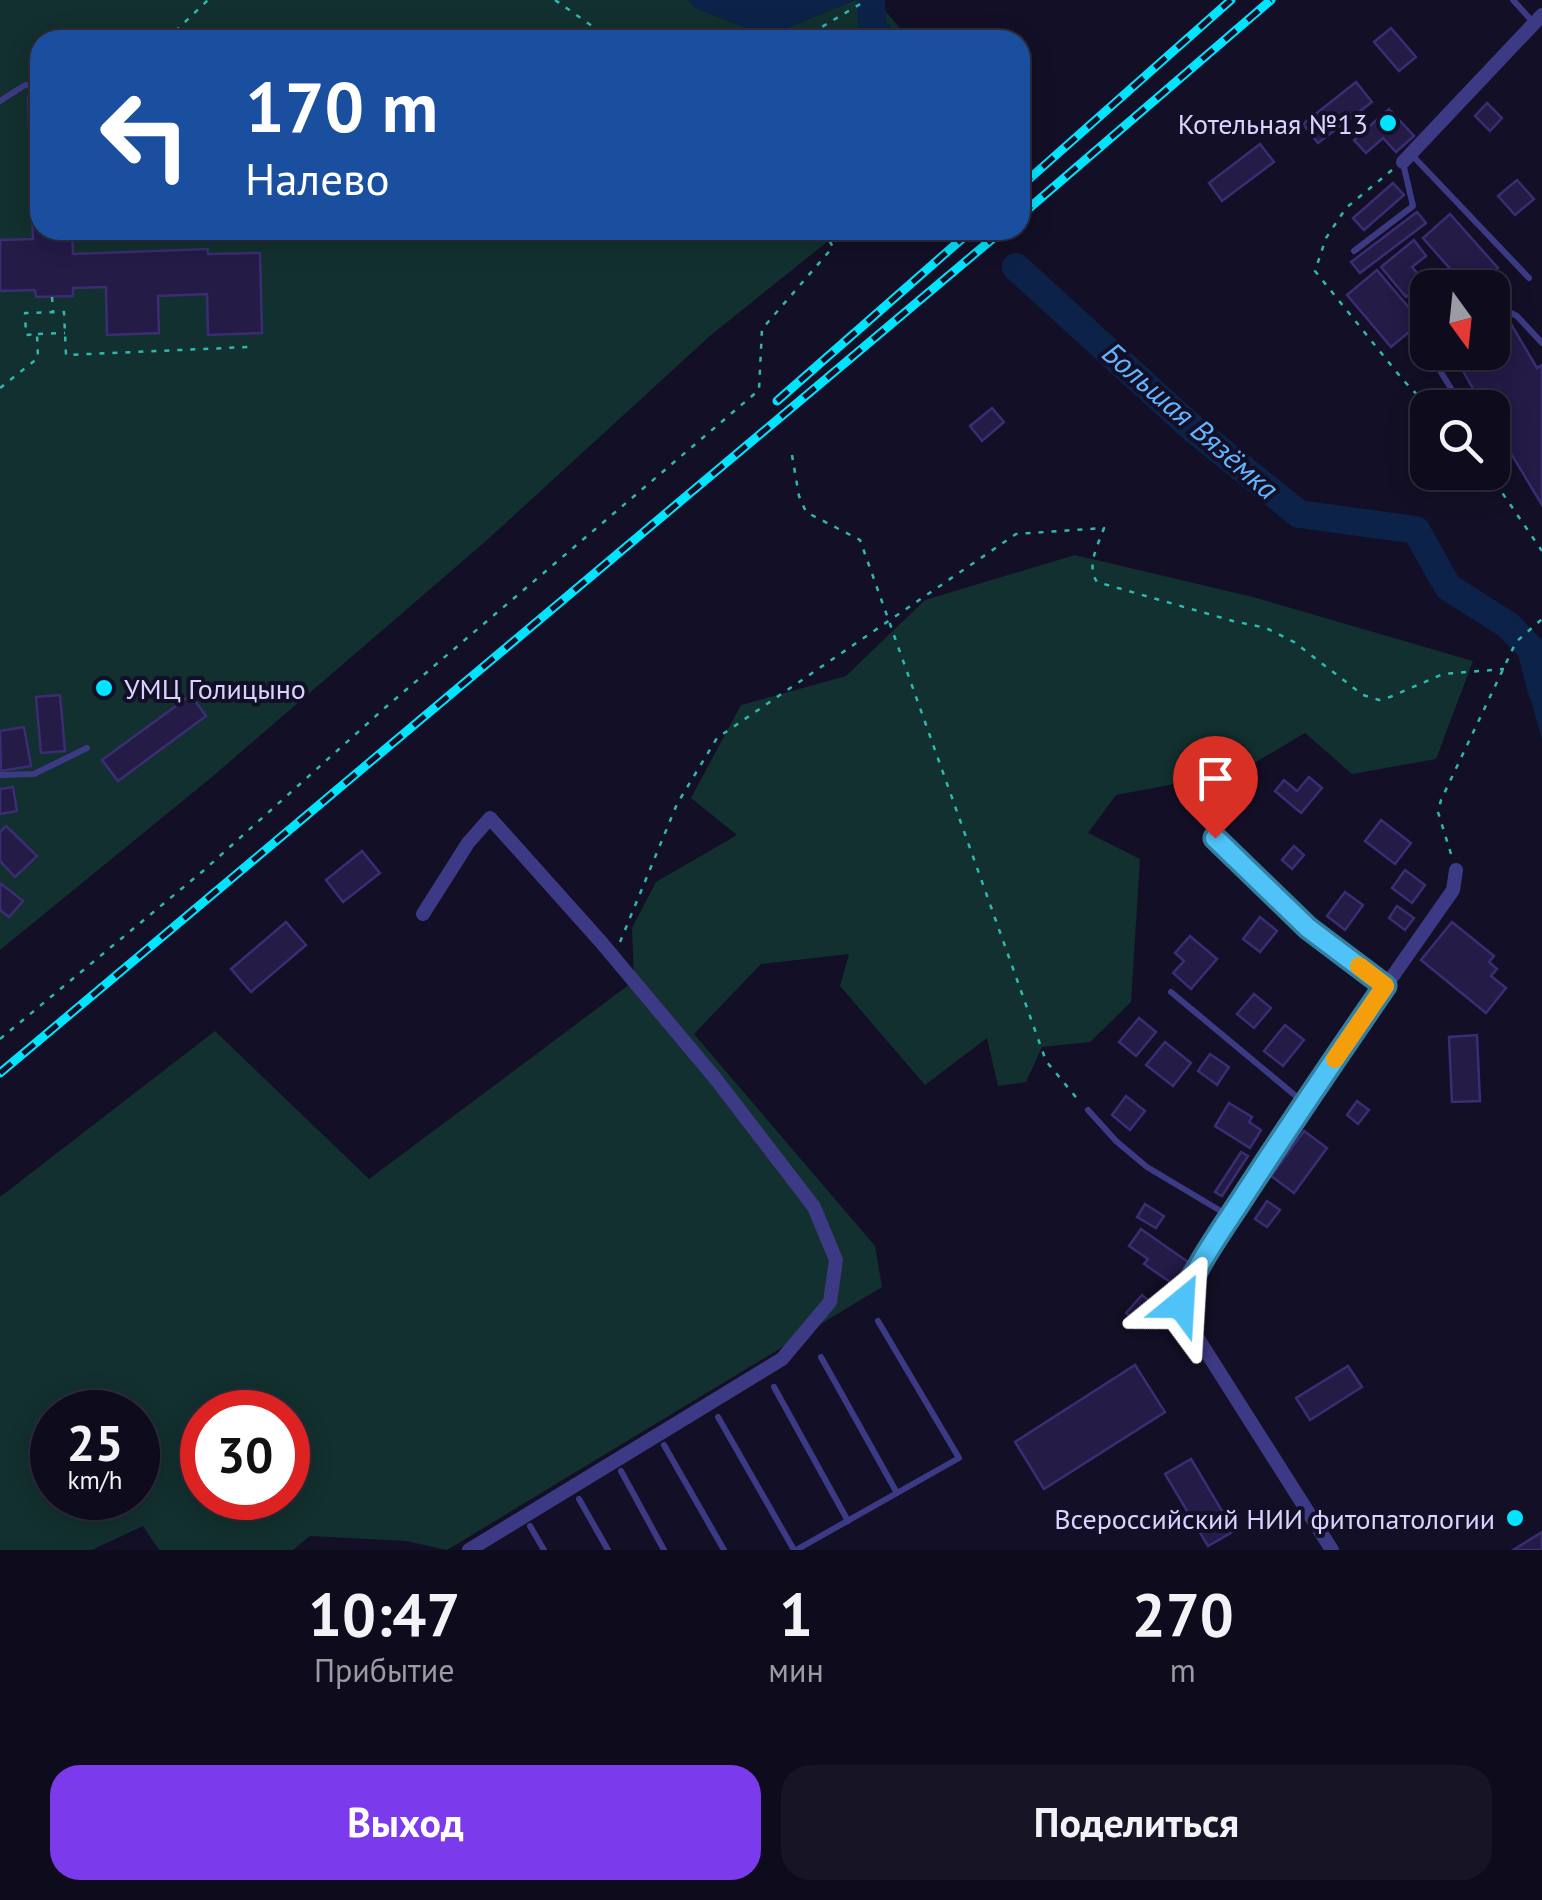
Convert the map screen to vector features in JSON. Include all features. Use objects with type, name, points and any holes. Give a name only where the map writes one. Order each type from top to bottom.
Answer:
[{"type":"street","points":[[1406,157],[1538,19]]},
{"type":"street","points":[[423,914],[468,843],[490,818],[715,1078],[814,1207],[836,1260],[830,1302],[782,1359],[468,1550]]},
{"type":"street","points":[[1332,1550],[1186,1318],[1181,1304],[1230,1217],[1304,1103],[1453,890],[1456,870]]},
{"type":"lane","points":[[1513,0],[1538,19]]},
{"type":"lane","points":[[0,100],[30,86]]},
{"type":"lane","points":[[1354,251],[1413,206],[1406,157]]},
{"type":"lane","points":[[1406,157],[1530,278]]},
{"type":"lane","points":[[1510,313],[1542,343]]},
{"type":"lane","points":[[0,775],[34,774],[88,748]]},
{"type":"lane","points":[[1215,838],[1308,928],[1385,986]]},
{"type":"lane","points":[[1171,992],[1304,1103]]},
{"type":"lane","points":[[1088,1110],[1146,1167],[1230,1217]]},
{"type":"lane","points":[[718,1417],[795,1550],[959,1458],[878,1321]]},
{"type":"lane","points":[[820,1357],[897,1493]]},
{"type":"lane","points":[[774,1387],[848,1521]]},
{"type":"lane","points":[[664,1445],[724,1550]]},
{"type":"lane","points":[[621,1470],[664,1550]]},
{"type":"lane","points":[[578,1500],[608,1550]]},
{"type":"lane","points":[[530,1526],[544,1550]]},
{"type":"path","points":[[176,30],[208,0]]},
{"type":"path","points":[[555,0],[598,30]]},
{"type":"path","points":[[817,30],[865,2]]},
{"type":"path","points":[[1406,157],[1346,208],[1326,238],[1315,272],[1413,390]]},
{"type":"path","points":[[0,1039],[202,872],[387,706],[759,390],[762,329],[833,248],[829,240]]},
{"type":"path","points":[[52,296],[53,312]]},
{"type":"path","points":[[65,333],[26,335],[24,313],[64,312],[65,333],[66,355],[248,347]]},
{"type":"path","points":[[0,388],[38,358],[37,334]]},
{"type":"path","points":[[792,455],[806,512],[860,540],[1046,1061],[1088,1110]]},
{"type":"path","points":[[1500,490],[1542,551]]},
{"type":"path","points":[[613,957],[678,804],[716,738],[1016,534],[1104,528],[1091,568],[1097,582],[1266,628],[1294,642],[1363,695],[1378,700],[1444,674],[1504,669]]},
{"type":"path","points":[[1456,870],[1438,812],[1441,800],[1516,642],[1542,619]]},
{"type":"green space","name":"УМЦ Голицыно","points":[[0,0],[688,0],[696,8],[752,30],[30,30],[30,240],[830,240],[711,335],[486,541],[212,777],[0,950]]},
{"type":"green space","name":"УМЦ Голицыно","points":[[855,0],[876,0],[902,30],[782,30]]},
{"type":"green space","points":[[1075,555],[1253,597],[1473,661],[1436,759],[1352,774],[1305,733],[1239,772],[1116,795],[1088,833],[1140,859],[1131,1002],[1090,1042],[1042,1047],[1026,1082],[998,1086],[987,1038],[925,1085],[840,986],[849,954],[761,964],[694,1034],[875,1246],[882,1287],[447,1550],[406,1541],[310,1536],[293,1550],[159,1550],[143,1526],[92,1550],[0,1550],[0,1197],[215,1031],[369,1179],[634,981],[632,928],[656,882],[737,835],[691,798],[741,705],[846,676],[925,600]]},
{"type":"water","points":[[688,0],[855,0],[782,30],[752,30],[695,8]]},
{"type":"water","points":[[1531,649],[1542,663],[1542,740],[1524,675]]},
{"type":"building","points":[[1391,28],[1416,57],[1399,71],[1374,42]]},
{"type":"building","points":[[1356,82],[1372,102],[1318,143],[1303,124]]},
{"type":"building","points":[[1487,103],[1502,118],[1490,131],[1475,116]]},
{"type":"building","name":"Котельная №13","points":[[1389,109],[1414,136],[1396,152],[1383,138],[1366,153],[1354,140]]},
{"type":"building","points":[[1260,144],[1274,162],[1222,201],[1209,183]]},
{"type":"building","points":[[1517,180],[1534,199],[1515,215],[1498,196]]},
{"type":"building","points":[[1393,183],[1404,195],[1364,230],[1353,218]]},
{"type":"building","points":[[1417,212],[1426,223],[1360,273],[1351,262]]},
{"type":"building","points":[[1450,214],[1498,268],[1451,270],[1423,238]]},
{"type":"building","points":[[0,240],[72,240],[73,254],[208,249],[208,254],[260,253],[262,333],[208,335],[207,294],[158,296],[159,333],[107,335],[106,287],[73,288],[73,296],[36,297],[35,290],[0,291]]},
{"type":"building","points":[[1414,240],[1426,256],[1412,267],[1415,270],[1410,270],[1410,294],[1406,297],[1381,267]]},
{"type":"building","points":[[1377,270],[1410,309],[1410,331],[1391,347],[1347,295]]},
{"type":"building","points":[[1510,325],[1537,368],[1542,365],[1542,505],[1510,452],[1510,390],[1474,390],[1462,370],[1510,370]]},
{"type":"building","points":[[992,408],[1004,422],[982,441],[970,426]]},
{"type":"building","points":[[60,695],[65,751],[41,753],[36,697]]},
{"type":"building","points":[[191,695],[206,716],[118,781],[102,760]]},
{"type":"building","points":[[24,727],[31,766],[1,771],[0,731]]},
{"type":"building","points":[[1309,777],[1322,788],[1301,813],[1275,791],[1284,780],[1297,791]]},
{"type":"building","points":[[13,787],[17,811],[0,814],[0,789]]},
{"type":"building","points":[[1381,820],[1411,843],[1395,864],[1365,841]]},
{"type":"building","points":[[6,826],[37,856],[15,877],[0,861],[0,832]]},
{"type":"building","points":[[1294,846],[1304,855],[1292,869],[1282,860]]},
{"type":"building","points":[[362,851],[380,873],[343,902],[326,880]]},
{"type":"building","points":[[1405,870],[1425,885],[1412,903],[1392,888]]},
{"type":"building","points":[[0,883],[23,901],[9,917],[0,910]]},
{"type":"building","points":[[1345,892],[1363,905],[1345,930],[1327,916]]},
{"type":"building","points":[[1397,906],[1414,918],[1405,930],[1389,918]]},
{"type":"building","points":[[1260,917],[1277,931],[1260,952],[1243,939]]},
{"type":"building","points":[[286,922],[306,945],[251,992],[231,969]]},
{"type":"building","points":[[1452,922],[1494,956],[1489,962],[1497,969],[1491,976],[1506,988],[1486,1013],[1421,960]]},
{"type":"building","points":[[1190,936],[1217,959],[1191,989],[1173,973],[1184,961],[1175,953]]},
{"type":"building","points":[[1254,994],[1271,1008],[1254,1028],[1237,1014]]},
{"type":"building","points":[[1139,1018],[1156,1032],[1136,1056],[1119,1042]]},
{"type":"building","points":[[1285,1025],[1304,1040],[1283,1066],[1264,1051]]},
{"type":"building","points":[[1477,1035],[1480,1101],[1452,1102],[1449,1037]]},
{"type":"building","points":[[1165,1042],[1191,1063],[1173,1086],[1146,1065]]},
{"type":"building","points":[[1210,1054],[1229,1067],[1217,1085],[1198,1071]]},
{"type":"building","points":[[1126,1096],[1145,1111],[1130,1130],[1112,1115]]},
{"type":"building","points":[[1357,1101],[1369,1110],[1358,1124],[1347,1115]]},
{"type":"building","points":[[1229,1103],[1252,1117],[1249,1122],[1261,1130],[1250,1148],[1215,1126]]},
{"type":"building","points":[[1304,1131],[1327,1148],[1294,1193],[1271,1176]]},
{"type":"building","points":[[1241,1152],[1248,1156],[1222,1196],[1215,1192]]},
{"type":"building","points":[[1267,1201],[1280,1210],[1267,1227],[1255,1219]]},
{"type":"building","points":[[1145,1204],[1164,1216],[1156,1228],[1137,1217]]},
{"type":"building","points":[[1141,1229],[1188,1262],[1173,1284],[1144,1264],[1148,1259],[1129,1246]]},
{"type":"building","points":[[1142,1295],[1153,1304],[1138,1323],[1126,1313]]},
{"type":"building","points":[[1135,1365],[1165,1412],[1044,1489],[1015,1442]]},
{"type":"building","points":[[1348,1366],[1362,1387],[1310,1420],[1296,1398]]},
{"type":"building","points":[[1191,1459],[1234,1531],[1208,1546],[1165,1474]]},
{"type":"building","points":[[1542,1532],[1542,1550],[1513,1550]]},
{"type":"waterway","name":"Большая Вязёмка","points":[[871,0],[875,30]]},
{"type":"waterway","name":"Большая Вязёмка","points":[[1016,267],[1190,426],[1299,514],[1416,530],[1448,587],[1508,625],[1531,649],[1542,691]]},
{"type":"railway","points":[[1030,178],[1231,0]]},
{"type":"railway","points":[[1030,207],[1271,0]]},
{"type":"railway","points":[[777,401],[961,240]]},
{"type":"railway","points":[[0,1073],[991,240]]},
{"type":"slow traffic","points":[[1335,1059],[1385,986],[1359,966]]},
{"type":"place","name":"Котельная №13","points":[[1388,123]]},
{"type":"place","name":"УМЦ Голицыно","points":[[104,688]]},
{"type":"place","name":"Всероссийский НИИ фитопатологии","points":[[1515,1518]]},
{"type":"route","points":[[1181,1304],[1230,1217],[1385,986],[1308,928],[1215,838]]}]
